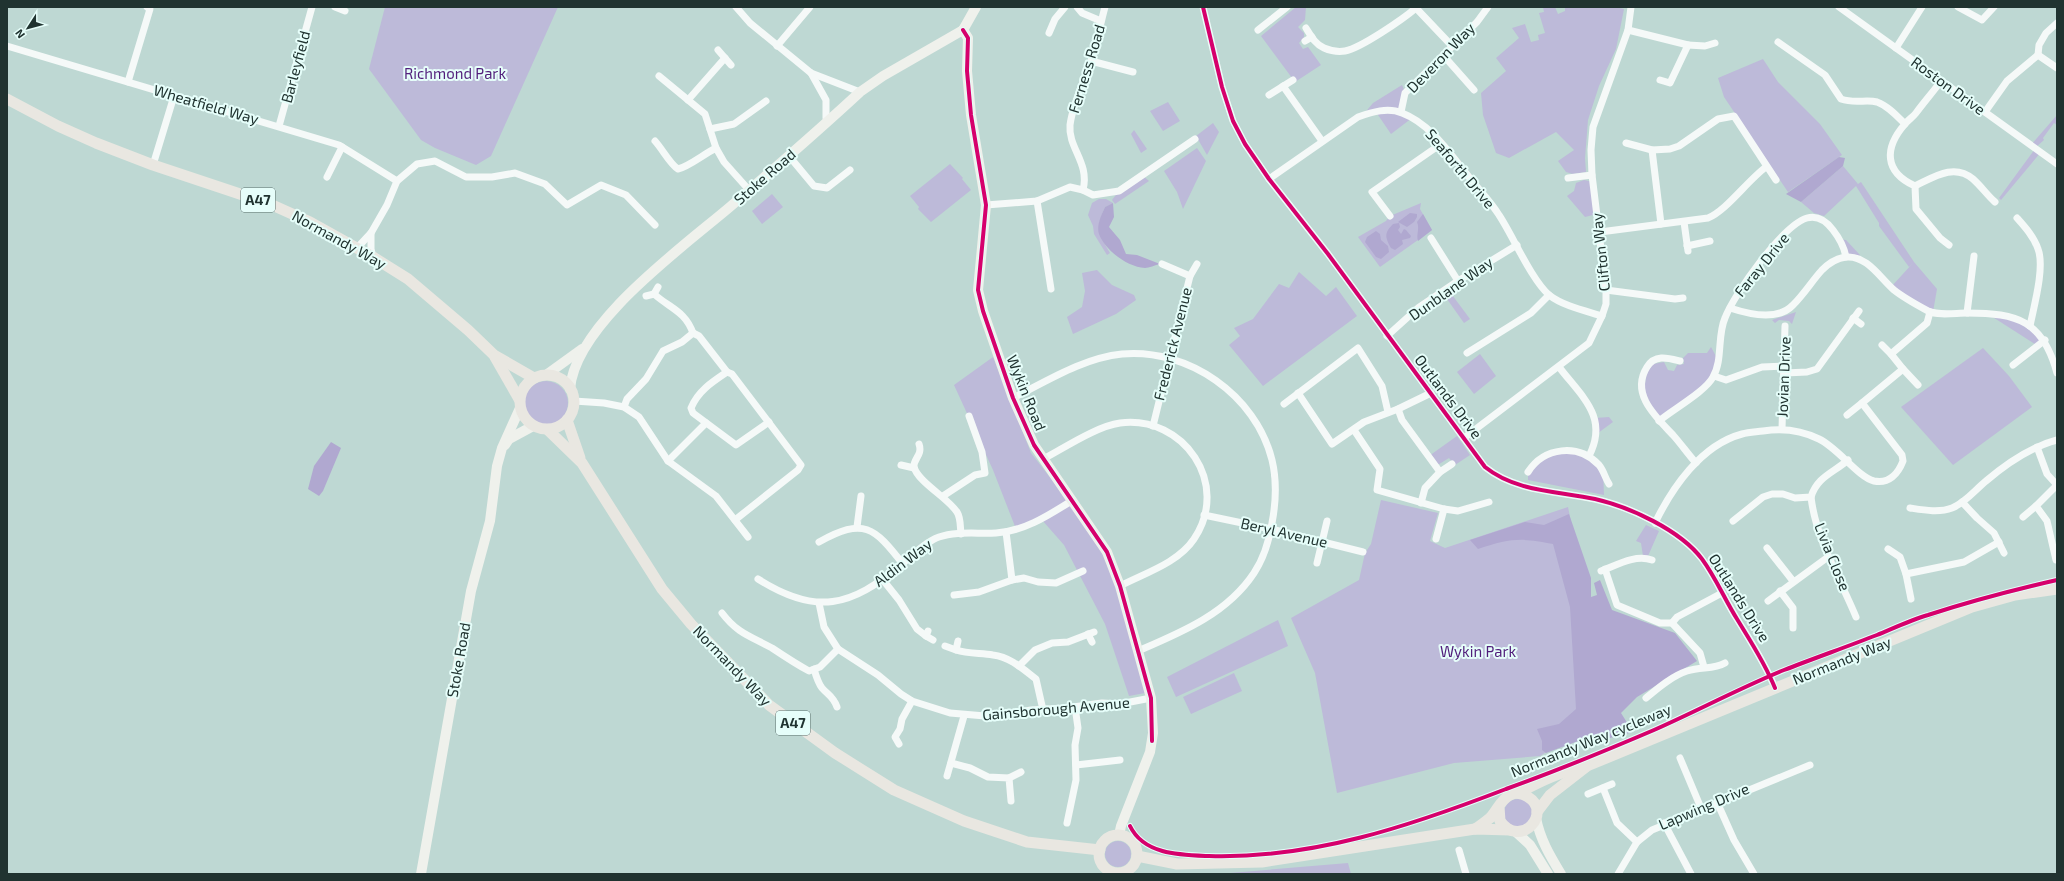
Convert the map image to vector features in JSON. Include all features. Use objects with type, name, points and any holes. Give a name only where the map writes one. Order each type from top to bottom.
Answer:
[{"type":"main road","name":"Normandy Way","points":[[7,99],[58,126],[153,165],[270,204],[310,222],[373,257],[408,279],[494,355],[534,378]]},
{"type":"main road","name":"Normandy Way","points":[[494,355],[520,403]]},
{"type":"main road","points":[[546,375],[557,377],[570,389],[574,402],[572,411],[567,420],[559,427],[548,430],[533,426],[527,421],[520,403],[524,387],[534,378],[546,375]]},
{"type":"main road","name":"Normandy Way","points":[[567,420],[582,462],[662,588],[691,624],[769,705],[835,753],[894,790],[964,822],[1026,842],[1100,850]]},
{"type":"main road","name":"Normandy Way","points":[[548,430],[582,462]]},
{"type":"main road","name":"Normandy Way","points":[[1518,793],[1575,768],[1587,766],[1972,607],[2015,595],[2057,589]]},
{"type":"main road","name":"Normandy Way","points":[[1536,815],[1550,794],[1587,766]]},
{"type":"main road","points":[[1137,856],[1177,864],[1262,862],[1475,829],[1513,831],[1529,829],[1536,815],[1531,799],[1518,793],[1506,797],[1490,817],[1475,829]]},
{"type":"main road","points":[[1499,807],[1500,821],[1513,831]]},
{"type":"main road","points":[[1119,835],[1131,840],[1137,850],[1137,856],[1133,866],[1123,873],[1118,873],[1107,870],[1100,861],[1100,850],[1107,839],[1119,835]]},
{"type":"street","points":[[128,82],[150,9],[147,7]]},
{"type":"street","name":"Barleyfield","points":[[279,126],[312,7]]},
{"type":"street","points":[[335,7],[345,11]]},
{"type":"street","points":[[736,7],[750,23],[811,73],[860,92]]},
{"type":"street","points":[[777,46],[810,7]]},
{"type":"street","points":[[963,30],[976,7]]},
{"type":"street","points":[[1050,33],[1055,19],[1065,7]]},
{"type":"street","points":[[1076,7],[1082,13],[1101,21]]},
{"type":"street","name":"Ferness Road","points":[[1083,190],[1085,173],[1075,147],[1070,127],[1075,104],[1091,61],[1105,7]]},
{"type":"street","name":"Outlands Drive","points":[[1203,7],[1216,66],[1234,121],[1245,144],[1269,180],[1328,254],[1485,467],[1514,484],[1596,499],[1618,506],[1655,523],[1684,540],[1702,559],[1755,646],[1775,688]]},
{"type":"street","points":[[1258,30],[1288,7]]},
{"type":"street","name":"Deveron Way","points":[[1401,112],[1405,93],[1477,22],[1488,7]]},
{"type":"street","name":"Clifton Way","points":[[1464,438],[1589,343],[1602,316],[1606,304],[1606,290],[1592,175],[1591,150],[1593,127],[1628,30],[1631,7]]},
{"type":"street","name":"Roston Drive","points":[[1839,7],[2057,164]]},
{"type":"street","points":[[1896,48],[1922,7]]},
{"type":"street","points":[[1958,7],[1982,20],[1994,7]]},
{"type":"street","points":[[1306,28],[1317,43],[1323,48],[1332,51],[1350,50],[1401,22],[1416,8],[1452,46]]},
{"type":"street","points":[[1985,112],[2007,81],[2038,55],[2039,45],[2046,33],[2057,23]]},
{"type":"street","name":"Stoke Road","points":[[570,389],[571,375],[574,365],[585,346],[609,316],[648,276],[789,156],[860,92],[883,76],[963,30]]},
{"type":"street","name":"Wykin Road","points":[[963,30],[968,38],[967,71],[971,116],[986,205],[978,290],[998,359],[1034,446],[1073,500],[1107,552],[1120,586],[1151,698],[1153,733],[1151,746],[1119,835]]},
{"type":"street","points":[[1628,30],[1688,45],[1705,46],[1715,44]]},
{"type":"street","points":[[1305,42],[1312,37]]},
{"type":"street","points":[[1778,42],[1825,75],[1842,99],[1856,103],[1876,102],[1888,108],[1905,124]]},
{"type":"street","points":[[1660,80],[1670,83],[1688,45]]},
{"type":"street","name":"Wheatfield Way","points":[[7,46],[279,126],[342,147],[398,181]]},
{"type":"street","points":[[718,50],[731,65]]},
{"type":"street","points":[[1443,55],[1474,90]]},
{"type":"street","points":[[2038,55],[2057,68]]},
{"type":"street","points":[[688,100],[725,58]]},
{"type":"street","points":[[1091,61],[1133,72]]},
{"type":"street","points":[[811,73],[826,100],[826,118],[828,122]]},
{"type":"street","points":[[659,76],[704,114],[716,148],[724,162],[749,190]]},
{"type":"street","points":[[1269,95],[1293,80]]},
{"type":"street","points":[[1941,81],[1898,134],[1890,151],[1890,162],[1894,171],[1904,181],[1915,186],[1946,172],[1963,173],[1973,179],[1995,202]]},
{"type":"street","points":[[1283,86],[1322,141]]},
{"type":"street","points":[[153,165],[174,96]]},
{"type":"street","points":[[710,129],[734,124],[766,101]]},
{"type":"street","name":"Seaforth Drive","points":[[1269,180],[1322,141],[1358,117],[1381,111],[1401,112],[1422,123],[1499,215],[1516,245],[1549,295]]},
{"type":"street","points":[[1626,143],[1652,150],[1678,146],[1718,119],[1734,116],[1766,167],[1776,180]]},
{"type":"street","points":[[986,205],[1037,201],[1070,187],[1083,190],[1093,195],[1118,191],[1196,139]]},
{"type":"street","points":[[655,141],[665,151],[673,166],[678,170],[685,168],[696,159],[716,148]]},
{"type":"street","points":[[1390,216],[1372,192],[1441,144]]},
{"type":"street","points":[[328,176],[342,147]]},
{"type":"street","points":[[1652,150],[1661,224]]},
{"type":"street","points":[[789,156],[814,186],[818,187],[827,188],[850,170]]},
{"type":"street","points":[[357,248],[371,233],[387,205],[398,181],[417,164],[435,161],[466,177],[492,177],[515,173],[545,184],[568,205],[601,185],[626,195],[655,225]]},
{"type":"street","points":[[1600,232],[1684,222],[1708,218],[1716,215],[1752,178],[1766,167]]},
{"type":"street","points":[[1568,178],[1592,175]]},
{"type":"street","points":[[1915,186],[1916,209],[1940,238],[1949,245]]},
{"type":"street","points":[[1037,201],[1051,289]]},
{"type":"street","name":"Faray Drive","points":[[1714,376],[1718,363],[1723,325],[1730,308],[1767,254],[1786,232],[1808,218],[1820,219],[1828,223],[1843,245],[1846,257]]},
{"type":"street","points":[[2017,218],[2028,230],[2038,249],[2040,266],[2030,326]]},
{"type":"street","points":[[1684,222],[1687,249],[1710,241]]},
{"type":"street","points":[[371,233],[373,257]]},
{"type":"street","points":[[1431,238],[1447,261],[1458,281]]},
{"type":"street","name":"Dunblane Way","points":[[1387,336],[1418,308],[1516,245]]},
{"type":"street","points":[[1967,313],[1974,256]]},
{"type":"street","points":[[1730,308],[1759,315],[1787,310],[1793,306],[1810,283],[1826,267],[1835,261],[1846,257],[1857,258],[1866,262],[1895,291],[1930,312],[2001,314],[2016,318],[2030,326],[2045,340],[2057,373]]},
{"type":"street","points":[[1162,264],[1190,276]]},
{"type":"street","name":"Frederick Avenue","points":[[1153,426],[1190,276],[1197,264]]},
{"type":"street","points":[[646,296],[654,294],[658,286]]},
{"type":"street","points":[[1606,290],[1675,300],[1683,298]]},
{"type":"street","points":[[654,294],[666,304],[682,313],[689,322],[693,333],[699,336],[727,372],[732,374],[800,462],[801,466],[735,520]]},
{"type":"street","points":[[1467,353],[1531,313],[1549,295],[1560,301],[1602,316]]},
{"type":"street","points":[[1659,421],[1700,390],[1714,376],[1726,380],[1762,367],[1807,372],[1817,369],[1859,311]]},
{"type":"street","points":[[1891,354],[1927,323],[1930,312]]},
{"type":"street","points":[[1853,318],[1861,324]]},
{"type":"street","name":"Jovian Drive","points":[[1782,429],[1785,369],[1785,326]]},
{"type":"street","points":[[624,407],[627,399],[646,379],[663,351],[682,342],[693,333]]},
{"type":"street","points":[[2013,365],[2045,340]]},
{"type":"street","points":[[1882,345],[1918,385]]},
{"type":"street","name":"Stoke Road","points":[[546,375],[585,346]]},
{"type":"street","points":[[1284,404],[1358,348],[1382,386],[1388,412]]},
{"type":"street","points":[[1013,398],[1083,364],[1121,354],[1170,358],[1185,363],[1222,384],[1245,407],[1260,431],[1268,448],[1275,473],[1276,498],[1271,529],[1261,561],[1253,574],[1236,595],[1203,620],[1138,652]]},
{"type":"street","points":[[1680,361],[1660,357],[1648,365],[1642,377],[1643,396],[1659,421],[1696,463]]},
{"type":"street","points":[[1559,367],[1593,412],[1598,435],[1589,456]]},
{"type":"street","points":[[1847,415],[1903,369]]},
{"type":"street","points":[[727,372],[704,388],[691,408],[693,413],[734,444],[738,444],[769,422]]},
{"type":"street","points":[[1298,393],[1332,444],[1364,422],[1398,409],[1431,393]]},
{"type":"street","points":[[574,402],[604,403],[624,407],[631,411],[643,421],[668,461],[710,491],[748,537]]},
{"type":"street","name":"Stoke Road","points":[[421,874],[471,591],[487,535],[494,481],[502,448],[520,403]]},
{"type":"street","points":[[1655,523],[1679,482],[1696,463],[1719,445],[1741,434],[1782,429],[1818,439],[1835,449],[1865,477],[1885,482],[1894,476],[1903,461],[1902,455],[1862,404]]},
{"type":"street","points":[[1398,409],[1402,420],[1440,472]]},
{"type":"street","points":[[943,496],[975,475],[985,473],[982,452],[969,416]]},
{"type":"street","points":[[668,461],[706,423]]},
{"type":"street","points":[[1043,459],[1093,433],[1119,423],[1136,423],[1153,426],[1177,438],[1198,460],[1206,484],[1207,501],[1204,515],[1196,534],[1186,549],[1166,563],[1120,586]]},
{"type":"street","points":[[502,448],[509,440],[533,426]]},
{"type":"street","points":[[1354,430],[1380,469],[1377,490],[1444,510],[1458,511],[1489,502]]},
{"type":"street","points":[[1910,508],[1934,511],[1951,508],[1962,502],[2016,458],[2037,447],[2057,440]]},
{"type":"street","points":[[914,468],[914,463],[921,452],[919,444]]},
{"type":"street","points":[[2023,517],[2057,485],[2047,474],[2037,447]]},
{"type":"street","points":[[1528,472],[1536,462],[1548,453],[1556,451],[1576,452],[1589,456],[1603,470],[1609,484]]},
{"type":"street","points":[[1733,521],[1763,497],[1772,494],[1783,494],[1795,498],[1811,497],[1814,488],[1821,479],[1848,460]]},
{"type":"street","points":[[1421,503],[1425,488],[1440,472],[1452,464]]},
{"type":"street","points":[[901,465],[914,468],[923,480],[943,496],[958,514],[961,534]]},
{"type":"street","points":[[857,528],[861,496]]},
{"type":"street","name":"Livia Close","points":[[1811,497],[1813,509],[1828,557],[1856,616]]},
{"type":"street","name":"Aldin Way","points":[[758,579],[791,598],[806,602],[819,603],[839,601],[853,597],[883,580],[918,550],[938,537],[961,534],[1006,532],[1042,519],[1073,500]]},
{"type":"street","points":[[1962,502],[1976,518],[1994,533],[2004,553]]},
{"type":"street","points":[[2036,506],[2047,521],[2056,560]]},
{"type":"street","points":[[1436,539],[1444,510]]},
{"type":"street","name":"Beryl Avenue","points":[[1204,515],[1271,529],[1363,552]]},
{"type":"street","points":[[1317,563],[1327,521]]},
{"type":"street","points":[[819,542],[839,531],[857,528],[870,530],[882,538],[903,564]]},
{"type":"street","points":[[1006,532],[1012,580]]},
{"type":"street","points":[[1906,574],[1964,562],[1999,542]]},
{"type":"street","points":[[1767,548],[1793,581]]},
{"type":"street","points":[[1888,549],[1900,557],[1906,574],[1911,599]]},
{"type":"street","points":[[1768,601],[1793,581],[1828,557]]},
{"type":"street","points":[[1652,560],[1640,558],[1603,570],[1617,605],[1660,623],[1672,623],[1700,653],[1704,667]]},
{"type":"street","points":[[954,595],[979,592],[1012,580],[1024,578],[1038,582],[1056,583],[1083,571]]},
{"type":"street","points":[[883,580],[899,600],[917,629],[927,633],[933,640]]},
{"type":"street","points":[[1780,591],[1793,608],[1793,628]]},
{"type":"street","points":[[1672,623],[1677,617],[1722,592]]},
{"type":"street","name":"Gainsborough Avenue","points":[[819,603],[824,627],[838,649],[912,700],[950,713],[964,716],[996,717],[1102,703],[1120,704],[1151,698]]},
{"type":"street","points":[[722,613],[732,626],[745,636],[759,641],[809,672],[820,666],[838,649]]},
{"type":"street","points":[[1019,666],[1035,650],[1052,643],[1068,642],[1091,633],[1092,642]]},
{"type":"street","points":[[956,650],[958,641]]},
{"type":"street","points":[[945,646],[968,654],[993,655],[1008,659],[1019,666],[1036,679],[1043,710]]},
{"type":"street","points":[[1646,698],[1660,687],[1686,671],[1704,667],[1716,668],[1725,663]]},
{"type":"street","points":[[814,669],[817,680],[833,697],[837,707]]},
{"type":"street","points":[[899,744],[892,737],[900,730],[902,719],[912,700]]},
{"type":"street","points":[[1067,823],[1076,780],[1075,745],[1078,728],[1076,707]]},
{"type":"street","points":[[947,776],[964,716]]},
{"type":"street","points":[[1680,758],[1701,808]]},
{"type":"street","points":[[1076,764],[1120,760]]},
{"type":"street","points":[[951,763],[970,768],[988,777],[1010,778],[1021,772]]},
{"type":"street","name":"Lapwing Drive","points":[[1618,874],[1637,842],[1664,823],[1810,765]]},
{"type":"street","points":[[1010,778],[1011,801]]},
{"type":"street","points":[[1588,794],[1612,784]]},
{"type":"street","points":[[1603,788],[1617,823],[1637,842]]},
{"type":"street","points":[[1717,802],[1734,840],[1754,874]]},
{"type":"street","points":[[1536,815],[1540,835],[1545,848],[1561,874]]},
{"type":"street","points":[[1664,823],[1691,874]]},
{"type":"street","points":[[1513,831],[1530,845],[1548,874]]},
{"type":"street","points":[[1459,850],[1466,874]]},
{"type":"green space","name":"Richmond Park","points":[[385,7],[558,7],[491,156],[476,165],[435,148],[421,140],[369,69]]},
{"type":"green space","points":[[1296,7],[1306,7],[1305,20],[1298,27],[1304,33],[1304,37],[1299,43],[1303,49],[1308,47],[1321,65],[1295,82],[1261,36]]},
{"type":"green space","points":[[1543,7],[1555,7],[1558,14],[1565,11],[1565,7],[1615,7],[1624,9],[1616,49],[1599,86],[1588,120],[1585,158],[1586,172],[1573,174],[1566,172],[1558,161],[1574,150],[1556,132],[1509,158],[1496,153],[1483,115],[1481,93],[1506,71],[1496,58],[1519,38],[1512,28],[1525,24],[1531,42],[1539,40],[1538,35],[1545,33],[1539,13],[1544,12]]},
{"type":"green space","points":[[1763,59],[1778,82],[1820,124],[1842,155],[1788,192],[1724,97],[1718,78]]},
{"type":"green space","points":[[1402,85],[1405,92],[1401,112],[1412,118],[1391,134],[1376,112],[1363,115],[1373,103]]},
{"type":"green space","points":[[1168,102],[1180,121],[1163,131],[1150,111]]},
{"type":"green space","points":[[2057,115],[2057,125],[2054,123],[2043,138],[2044,140],[2035,148],[2041,152],[2001,200],[1999,198],[2035,149],[2031,145]]},
{"type":"green space","points":[[1213,123],[1219,132],[1207,155],[1196,136]]},
{"type":"green space","points":[[1134,130],[1147,149],[1141,153],[1131,134]]},
{"type":"green space","points":[[1197,148],[1206,161],[1183,209],[1177,192],[1164,171]]},
{"type":"green space","points":[[950,164],[963,178],[962,179],[971,190],[931,222],[918,209],[919,207],[910,196]]},
{"type":"green space","points":[[1843,166],[1858,184],[1861,182],[1914,262],[1937,289],[1933,312],[1891,287],[1913,263],[1909,267],[1879,226],[1879,223],[1856,186],[1824,216],[1814,213],[1801,202]]},
{"type":"green space","points":[[1142,175],[1149,181],[1115,204],[1112,200],[1119,191]]},
{"type":"green space","points":[[1584,180],[1593,182],[1597,214],[1585,217],[1567,196],[1574,191],[1576,183]]},
{"type":"green space","points":[[772,194],[783,207],[762,224],[752,211]]},
{"type":"green space","points":[[1099,199],[1106,199],[1113,203],[1105,207],[1099,226],[1099,231],[1110,253],[1107,255],[1094,234],[1093,226],[1088,215],[1092,203]]},
{"type":"green space","points":[[1421,203],[1420,209],[1432,230],[1380,267],[1358,237],[1386,221],[1390,216]]},
{"type":"green space","points":[[1839,239],[1846,240],[1860,255],[1857,258],[1846,257]]},
{"type":"green space","points":[[1097,270],[1112,285],[1134,295],[1136,300],[1116,314],[1073,334],[1067,317],[1082,307],[1085,291],[1082,273]]},
{"type":"green space","points":[[1299,272],[1326,296],[1336,287],[1357,316],[1263,386],[1229,345],[1240,336],[1234,328],[1253,319],[1279,284],[1289,288]]},
{"type":"green space","points":[[1447,288],[1470,319],[1464,323],[1442,292]]},
{"type":"green space","points":[[1796,312],[1792,324],[1789,321],[1779,320],[1775,323],[1772,320]]},
{"type":"green space","points":[[1988,314],[2015,318],[2043,341],[2038,346]]},
{"type":"green space","points":[[1711,347],[1718,360],[1714,376],[1659,421],[1643,396],[1648,365],[1664,362],[1668,370],[1674,371],[1677,365],[1684,364],[1683,358],[1688,353],[1707,353]]},
{"type":"green space","points":[[1983,348],[2009,376],[2032,407],[1953,465],[1901,407]]},
{"type":"green space","points":[[1480,354],[1496,376],[1474,394],[1457,372]]},
{"type":"green space","points":[[993,357],[1031,453],[1067,499],[1100,549],[1115,583],[1145,693],[1129,696],[1105,624],[1064,545],[1042,520],[1016,529],[993,470],[954,385]]},
{"type":"green space","points":[[542,381],[550,381],[562,387],[568,399],[568,407],[562,419],[550,425],[542,425],[530,419],[524,407],[524,399],[530,387]]},
{"type":"green space","points":[[1609,417],[1613,422],[1598,433],[1595,418]]},
{"type":"green space","points":[[1457,436],[1470,455],[1455,465],[1449,458],[1436,466],[1429,456]]},
{"type":"green space","points":[[1576,452],[1603,470],[1604,495],[1528,480],[1528,472],[1544,456]]},
{"type":"green space","name":"Wykin Park","points":[[1381,500],[1438,513],[1430,541],[1445,548],[1568,507],[1573,532],[1591,595],[1588,727],[1540,756],[1454,763],[1337,793],[1315,673],[1291,618],[1359,580],[1365,553],[1371,544]]},
{"type":"green space","points":[[1646,525],[1659,531],[1648,556],[1643,556],[1641,543],[1636,541]]},
{"type":"green space","points":[[1278,620],[1288,646],[1176,697],[1167,677]]},
{"type":"green space","points":[[1234,673],[1242,691],[1191,714],[1183,697]]},
{"type":"green space","points":[[1518,799],[1528,803],[1532,813],[1528,823],[1518,827],[1508,823],[1504,813],[1508,803]]},
{"type":"green space","points":[[1118,841],[1127,845],[1131,854],[1127,863],[1118,867],[1109,863],[1105,854],[1109,845]]},
{"type":"green space","points":[[1348,863],[1351,874],[1218,874]]},
{"type":"shaded area","points":[[1839,157],[1845,158],[1843,166],[1801,202],[1786,194]]},
{"type":"shaded area","points":[[1113,203],[1114,217],[1109,227],[1120,240],[1126,254],[1137,255],[1160,264],[1147,268],[1131,265],[1111,252],[1106,246],[1098,231],[1099,223],[1105,207]]},
{"type":"shaded area","points":[[1410,213],[1417,214],[1414,222],[1407,227],[1398,222]]},
{"type":"shaded area","points":[[1423,214],[1432,230],[1418,241],[1417,222]]},
{"type":"shaded area","points":[[1399,223],[1400,227],[1398,230],[1401,234],[1404,229],[1411,236],[1410,238],[1402,240],[1403,244],[1395,250],[1391,248],[1386,235],[1393,224]]},
{"type":"shaded area","points":[[1376,231],[1380,234],[1381,240],[1388,246],[1389,252],[1381,259],[1376,257],[1365,242],[1367,237]]},
{"type":"shaded area","points":[[331,442],[341,448],[323,491],[319,496],[308,489],[314,466]]},
{"type":"shaded area","points":[[1569,514],[1591,578],[1591,597],[1597,595],[1594,583],[1600,580],[1612,610],[1675,633],[1697,661],[1637,697],[1621,713],[1633,732],[1610,738],[1589,737],[1546,753],[1542,750],[1542,741],[1537,729],[1559,724],[1576,709],[1570,607],[1553,544],[1532,540],[1515,540],[1478,549],[1470,540],[1525,522],[1544,525]]},
{"type":"cycle path","points":[[1203,7],[1222,87],[1233,121],[1245,144],[1269,179],[1328,254],[1485,467],[1497,475],[1524,486],[1595,499],[1623,508],[1668,529],[1693,548],[1707,566],[1753,644],[1775,688]]},
{"type":"cycle path","points":[[963,30],[968,38],[967,71],[971,115],[986,205],[978,290],[983,311],[1013,398],[1034,445],[1107,552],[1120,586],[1151,698],[1152,741]]},
{"type":"cycle path","name":"Normandy Way cycleway","points":[[1130,826],[1136,836],[1144,843],[1154,848],[1164,852],[1198,856],[1248,856],[1286,852],[1360,838],[1434,816],[1562,768],[1654,730],[1784,670],[1915,619],[1976,600],[2057,580]]}]
